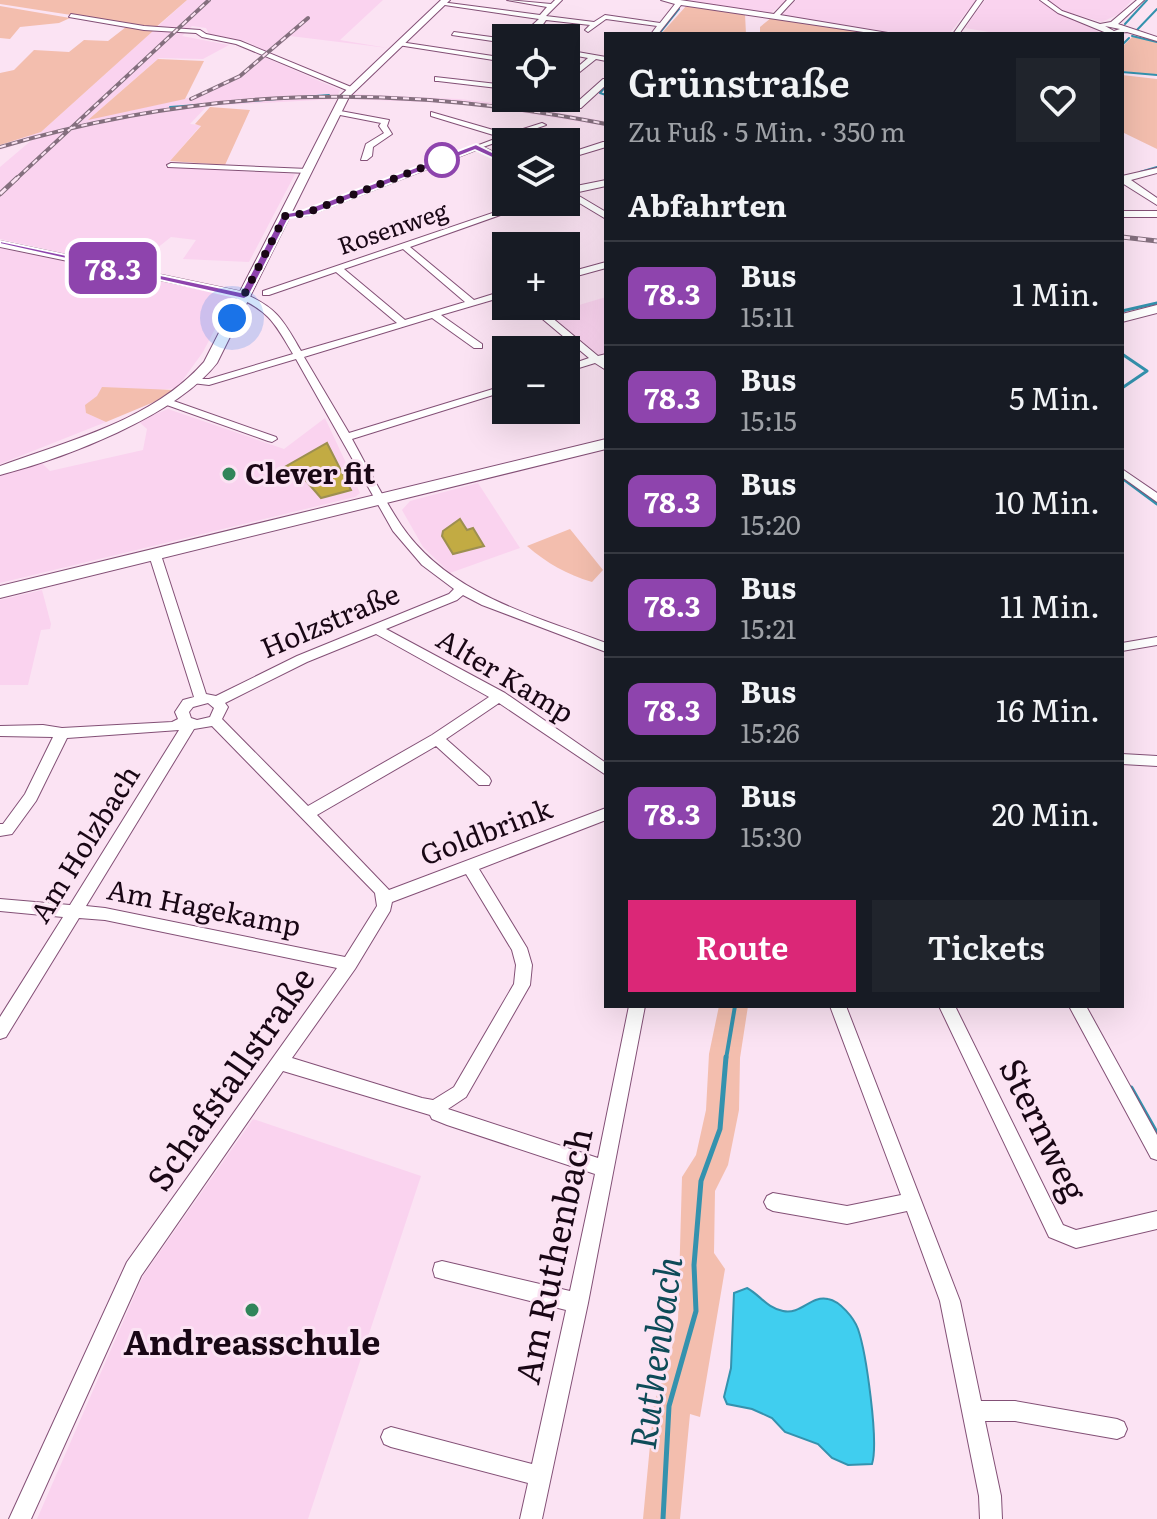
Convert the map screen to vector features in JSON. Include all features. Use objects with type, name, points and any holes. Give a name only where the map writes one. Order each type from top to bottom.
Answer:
[{"type":"main road","points":[[1124,317],[1157,309]]},
{"type":"main road","points":[[0,592],[604,444]]},
{"type":"street","points":[[510,0],[553,6]]},
{"type":"street","points":[[536,24],[559,0]]},
{"type":"street","points":[[664,0],[877,32]]},
{"type":"street","points":[[775,17],[791,0]]},
{"type":"street","points":[[957,32],[980,0]]},
{"type":"street","points":[[1043,0],[1060,12],[1083,21],[1154,38]]},
{"type":"street","points":[[1113,28],[1141,0]]},
{"type":"street","points":[[0,471],[168,402],[196,381],[210,363],[352,89],[443,2],[595,24]]},
{"type":"street","points":[[656,32],[680,2]]},
{"type":"street","points":[[71,16],[144,28],[198,31],[204,36],[238,42],[352,89]]},
{"type":"street","points":[[587,31],[605,17],[662,25]]},
{"type":"street","points":[[454,34],[492,39]]},
{"type":"street","points":[[400,44],[492,58]]},
{"type":"street","points":[[580,54],[604,59]]},
{"type":"street","points":[[580,69],[594,57]]},
{"type":"street","points":[[438,79],[492,85]]},
{"type":"street","points":[[488,84],[492,80]]},
{"type":"street","points":[[604,83],[582,100],[604,97]]},
{"type":"street","points":[[338,112],[386,122],[383,126],[388,134],[369,146],[369,154],[364,158]]},
{"type":"street","points":[[434,114],[463,120],[474,128],[492,132]]},
{"type":"street","points":[[532,128],[542,125]]},
{"type":"street","points":[[285,216],[306,213],[492,141]]},
{"type":"street","points":[[580,152],[604,145]]},
{"type":"street","points":[[476,147],[492,154]]},
{"type":"street","points":[[171,165],[308,171]]},
{"type":"street","points":[[1124,179],[1157,170]]},
{"type":"street","points":[[1124,180],[1157,202]]},
{"type":"street","points":[[580,188],[604,183]]},
{"type":"street","points":[[580,199],[604,215]]},
{"type":"street","points":[[1124,214],[1157,214]]},
{"type":"street","name":"Rosenweg","points":[[266,293],[492,216]]},
{"type":"street","points":[[0,244],[244,296],[267,308],[278,319],[397,528],[419,555],[462,589],[604,647]]},
{"type":"street","points":[[404,246],[472,303]]},
{"type":"street","points":[[580,270],[604,265]]},
{"type":"street","points":[[338,269],[403,323]]},
{"type":"street","points":[[196,381],[209,382],[492,297]]},
{"type":"street","points":[[433,314],[478,346]]},
{"type":"street","points":[[550,320],[603,361]]},
{"type":"street","points":[[580,366],[603,361]]},
{"type":"street","points":[[345,438],[492,392]]},
{"type":"street","points":[[168,402],[272,439]]},
{"type":"street","points":[[1124,474],[1157,499]]},
{"type":"street","points":[[155,555],[201,698],[216,710],[385,898]]},
{"type":"street","name":"Holzstraße","points":[[188,722],[203,725],[216,710],[302,659],[453,597],[462,589]]},
{"type":"street","name":"Alter Kamp","points":[[377,627],[383,634],[500,696],[604,769]]},
{"type":"street","points":[[1124,647],[1157,641]]},
{"type":"street","points":[[307,814],[437,739],[500,696]]},
{"type":"street","name":"Am Holzbach","points":[[0,1032],[188,722],[182,712],[184,707],[201,698]]},
{"type":"street","points":[[0,731],[62,733],[174,727],[188,722]]},
{"type":"street","points":[[0,830],[7,830],[31,797],[62,733]]},
{"type":"street","points":[[437,739],[484,781]]},
{"type":"street","points":[[1124,759],[1157,761]]},
{"type":"street","name":"Goldbrink","points":[[385,898],[604,815]]},
{"type":"street","points":[[279,1062],[422,1106],[435,1108],[460,1092],[522,985],[524,965],[519,948],[469,866]]},
{"type":"street","name":"Schafstallstraße","points":[[20,1519],[134,1269],[349,964],[385,907],[385,898]]},
{"type":"street","name":"Am Hagekamp","points":[[0,905],[76,910],[349,964]]},
{"type":"street","name":"Am Ruthenbach","points":[[531,1519],[637,1008]]},
{"type":"street","points":[[839,1008],[950,1301],[990,1496],[991,1519]]},
{"type":"street","name":"Sternweg","points":[[948,1008],[1056,1231],[1076,1239],[1157,1220]]},
{"type":"street","points":[[1078,1008],[1157,1152]]},
{"type":"street","points":[[435,1108],[447,1117],[605,1169]]},
{"type":"street","points":[[773,1202],[847,1215],[912,1201]]},
{"type":"street","points":[[442,1270],[578,1303]]},
{"type":"street","points":[[972,1411],[1015,1411],[1117,1429]]},
{"type":"street","points":[[391,1437],[540,1476]]},
{"type":"shaded area","points":[[0,0],[187,0],[155,28],[0,4]]},
{"type":"shaded area","points":[[187,0],[383,0],[340,40],[388,48],[290,36],[270,53],[245,41],[209,34],[206,28],[192,26],[182,36],[229,45],[203,59],[159,58],[89,119],[193,97],[239,76],[262,56],[340,90],[336,99],[207,106],[190,124],[201,125],[165,167],[295,174],[249,262],[183,259],[196,240],[171,237],[132,268],[0,239],[0,167],[33,139],[0,150],[0,145],[41,132]]},
{"type":"shaded area","points":[[676,0],[787,0],[771,13]]},
{"type":"shaded area","points":[[796,0],[976,0],[951,32],[890,32],[781,16]]},
{"type":"shaded area","points":[[985,0],[1038,0],[1099,32],[989,32],[965,28]]},
{"type":"shaded area","points":[[1047,0],[1132,0],[1119,14],[1102,22],[1063,11]]},
{"type":"shaded area","points":[[687,5],[745,14],[746,32],[663,32]]},
{"type":"shaded area","points":[[0,6],[70,18],[59,23],[20,27],[10,39],[0,38]]},
{"type":"shaded area","points":[[771,18],[866,32],[760,32],[760,27]]},
{"type":"shaded area","points":[[126,27],[153,31],[41,132],[0,145],[0,73],[14,70],[34,50],[69,52],[84,40],[108,41]]},
{"type":"shaded area","points":[[1132,37],[1157,42],[1157,75],[1124,71],[1124,45]]},
{"type":"shaded area","points":[[158,59],[204,61],[185,99],[88,120]]},
{"type":"shaded area","points":[[1124,75],[1157,79],[1157,149],[1124,133]]},
{"type":"shaded area","points":[[354,94],[459,99],[492,103],[492,108],[350,99]]},
{"type":"shaded area","points":[[210,107],[250,110],[225,165],[170,161],[201,126],[195,124]]},
{"type":"shaded area","points":[[519,112],[555,112],[604,122],[604,126]]},
{"type":"shaded area","points":[[0,248],[232,296],[203,352],[177,388],[97,396],[86,413],[106,422],[0,464]]},
{"type":"shaded area","points":[[604,298],[604,359],[580,340],[580,336],[576,336],[556,320],[580,320],[580,305]]},
{"type":"shaded area","points":[[102,387],[174,390],[106,422],[86,413],[85,405],[97,396]]},
{"type":"shaded area","points":[[168,409],[284,449],[325,418],[360,493],[355,497],[0,583],[0,476],[39,460],[50,471],[143,450],[147,429],[138,421]]},
{"type":"shaded area","points":[[478,483],[520,548],[450,573],[423,547],[402,510],[410,501]]},
{"type":"shaded area","points":[[570,529],[603,570],[592,582],[558,568],[527,546]]},
{"type":"shaded area","points":[[42,590],[51,624],[50,629],[41,630],[28,685],[0,685],[0,600]]},
{"type":"shaded area","points":[[719,1008],[748,1008],[740,1058],[739,1110],[728,1165],[715,1191],[714,1253],[725,1269],[700,1417],[690,1414],[680,1519],[643,1519],[654,1403],[670,1357],[678,1320],[682,1177],[696,1155],[706,1110],[709,1054]]},
{"type":"shaded area","name":"Andreasschule","points":[[253,1119],[421,1176],[308,1519],[37,1519],[143,1276]]},
{"type":"water","points":[[747,1288],[772,1307],[783,1311],[795,1310],[816,1300],[833,1300],[853,1320],[861,1341],[871,1397],[874,1437],[872,1464],[848,1465],[832,1458],[818,1444],[785,1432],[772,1418],[752,1409],[727,1404],[724,1397],[731,1368],[734,1293]]},
{"type":"building","points":[[327,443],[351,490],[321,498],[301,475],[292,478],[283,468]]},
{"type":"building","points":[[460,519],[467,530],[473,528],[484,546],[453,554],[442,536],[443,531]]},
{"type":"waterway","points":[[1125,24],[1147,0]]},
{"type":"waterway","name":"Ruthenbach","points":[[661,32],[679,9]]},
{"type":"waterway","points":[[1136,31],[1157,9]]},
{"type":"waterway","points":[[1132,36],[1157,42]]},
{"type":"waterway","points":[[1124,43],[1129,38]]},
{"type":"waterway","points":[[1124,72],[1157,75]]},
{"type":"waterway","name":"Ruthenbach","points":[[604,88],[600,93],[604,94]]},
{"type":"waterway","points":[[170,107],[329,95]]},
{"type":"waterway","points":[[1140,172],[1157,167]]},
{"type":"waterway","points":[[1124,311],[1157,303]]},
{"type":"waterway","name":"Ruthenbach","points":[[1124,355],[1147,371],[1124,387]]},
{"type":"waterway","points":[[1124,479],[1157,504]]},
{"type":"waterway","name":"Ruthenbach","points":[[726,1059],[735,1008]]},
{"type":"waterway","name":"Ruthenbach","points":[[663,1519],[669,1406],[696,1311],[694,1265],[701,1181],[720,1129],[726,1057]]},
{"type":"waterway","points":[[1131,1088],[1157,1134]]},
{"type":"railway","points":[[70,129],[209,0]]},
{"type":"railway","points":[[191,99],[240,76],[308,18]]},
{"type":"railway","points":[[70,129],[152,112],[227,102],[302,97],[376,97],[451,102],[604,124]]},
{"type":"railway","points":[[0,147],[70,129]]},
{"type":"railway","points":[[15,180],[70,129]]},
{"type":"railway","points":[[0,194],[17,178]]},
{"type":"railway","points":[[1124,237],[1157,241]]},
{"type":"bus line","name":"78.3","points":[[0,244],[244,296],[285,216],[306,213],[476,147],[492,154]]},
{"type":"place","name":"Clever fit","points":[[229,474]]},
{"type":"place","name":"Andreasschule","points":[[252,1310]]},
{"type":"route","points":[[232,318],[285,216],[306,213],[442,160]]}]
